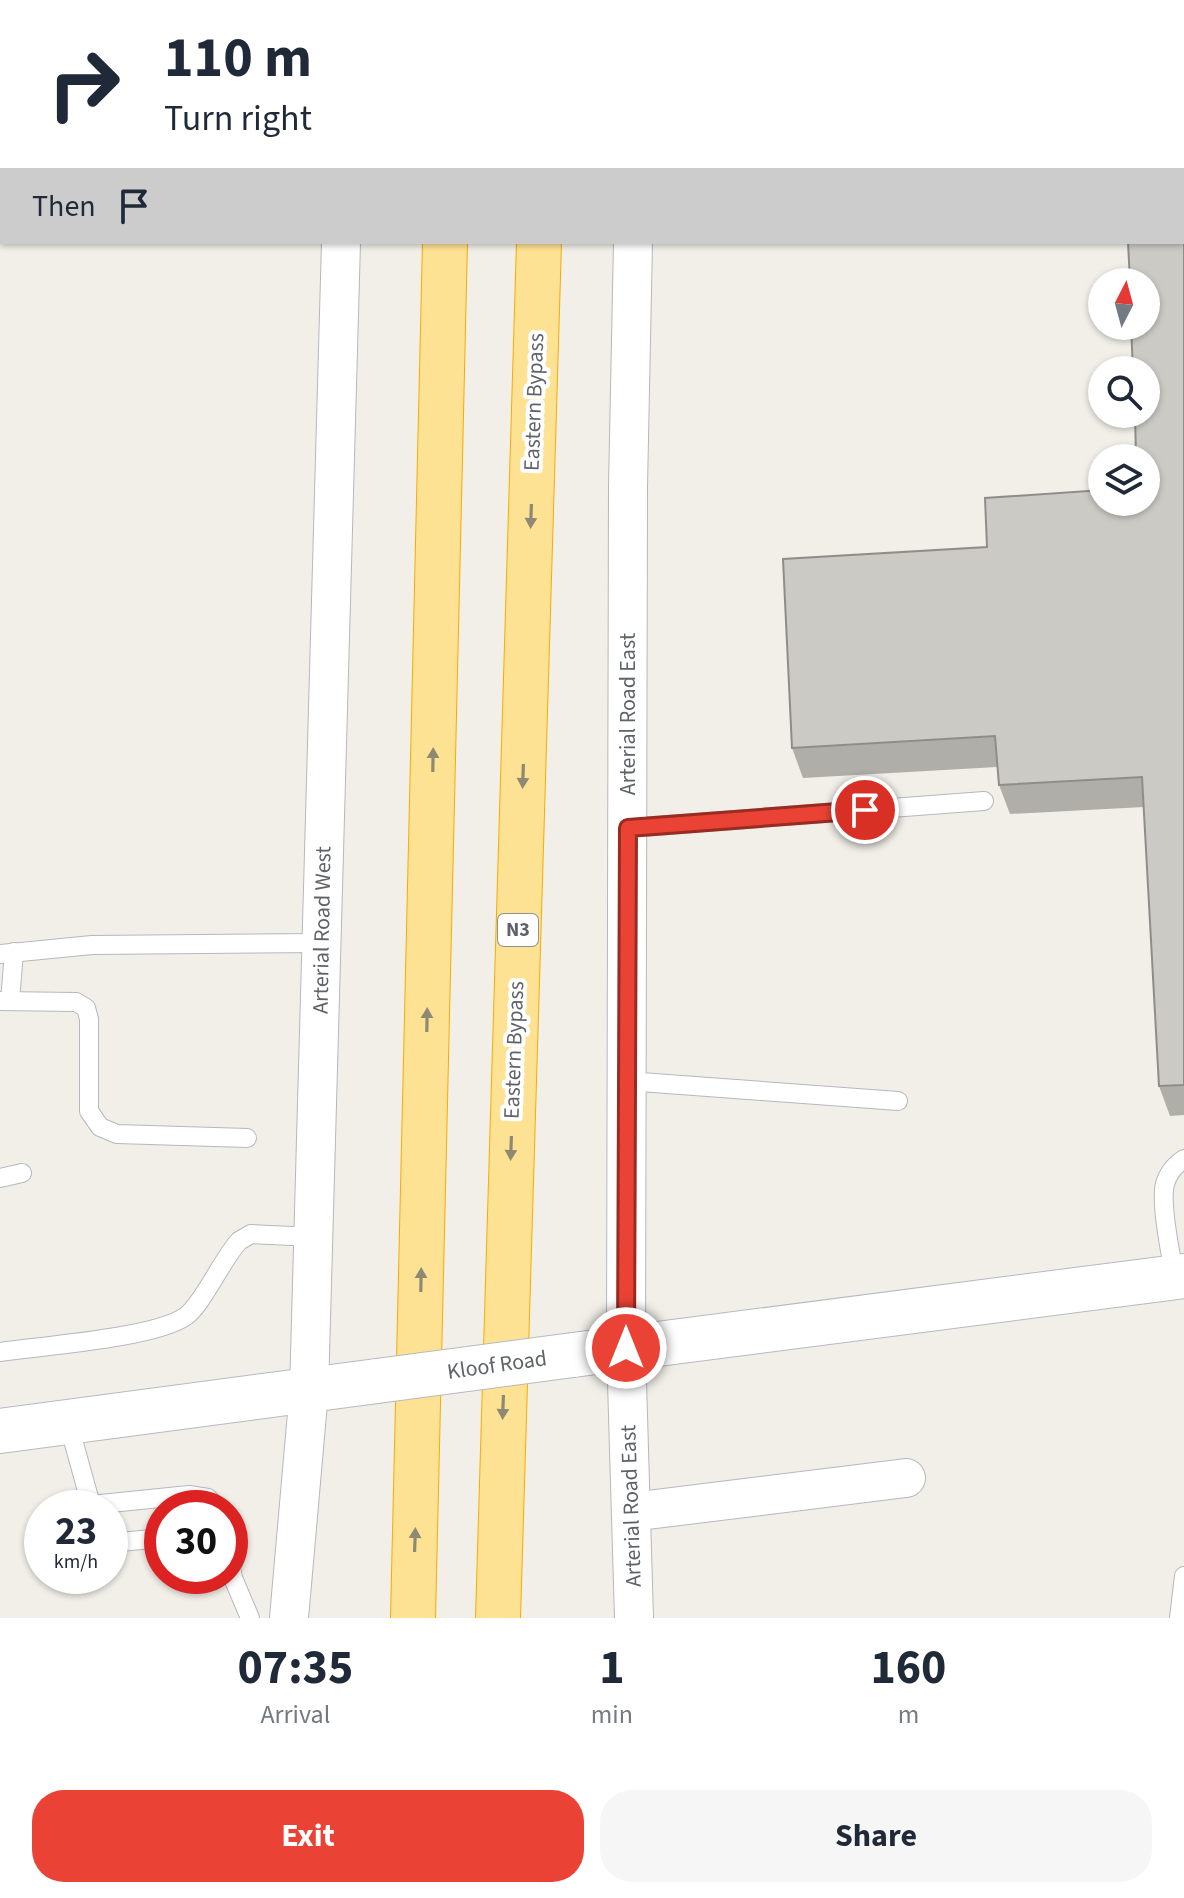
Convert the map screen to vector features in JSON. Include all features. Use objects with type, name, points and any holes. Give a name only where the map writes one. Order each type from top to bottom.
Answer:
[{"type":"highway","points":[[413,1618],[445,244]]},
{"type":"highway","name":"Eastern Bypass","points":[[498,1618],[539,244]]},
{"type":"highway","points":[[501,1489],[512,1618]]},
{"type":"main road","name":"Kloof Road","points":[[0,1431],[626,1348],[1181,1283]]},
{"type":"street","name":"Arterial Road West","points":[[289,1618],[309,1391],[341,244]]},
{"type":"street","name":"Arterial Road East","points":[[633,244],[628,487],[626,1348],[634,1618]]},
{"type":"street","points":[[631,1512],[906,1478]]},
{"type":"lane","points":[[628,828],[984,801]]},
{"type":"lane","points":[[247,1138],[117,1134],[100,1127],[89,1111],[89,1019],[86,1008],[76,1002],[5,1001],[7,953],[92,945],[323,943]]},
{"type":"lane","points":[[627,1081],[898,1101]]},
{"type":"lane","points":[[1181,1283],[1163,1201],[1168,1174],[1184,1159]]},
{"type":"lane","points":[[0,1178],[22,1173]]},
{"type":"lane","points":[[0,1352],[166,1326],[188,1315],[239,1241],[251,1234],[314,1237]]},
{"type":"lane","points":[[68,1422],[87,1490]]},
{"type":"lane","points":[[1179,1618],[1184,1576]]},
{"type":"lane","points":[[240,1594],[250,1618]]},
{"type":"building","points":[[1128,244],[1184,244],[1184,1085],[1159,1086],[1142,777],[999,785],[995,736],[792,748],[783,559],[987,547],[985,498],[1088,491],[1088,516],[1160,516],[1160,444],[1136,444],[1135,428],[1160,428],[1160,356],[1132,356],[1132,340],[1160,340],[1160,268],[1129,268]]},
{"type":"route","points":[[626,1348],[628,828],[865,810]]}]
